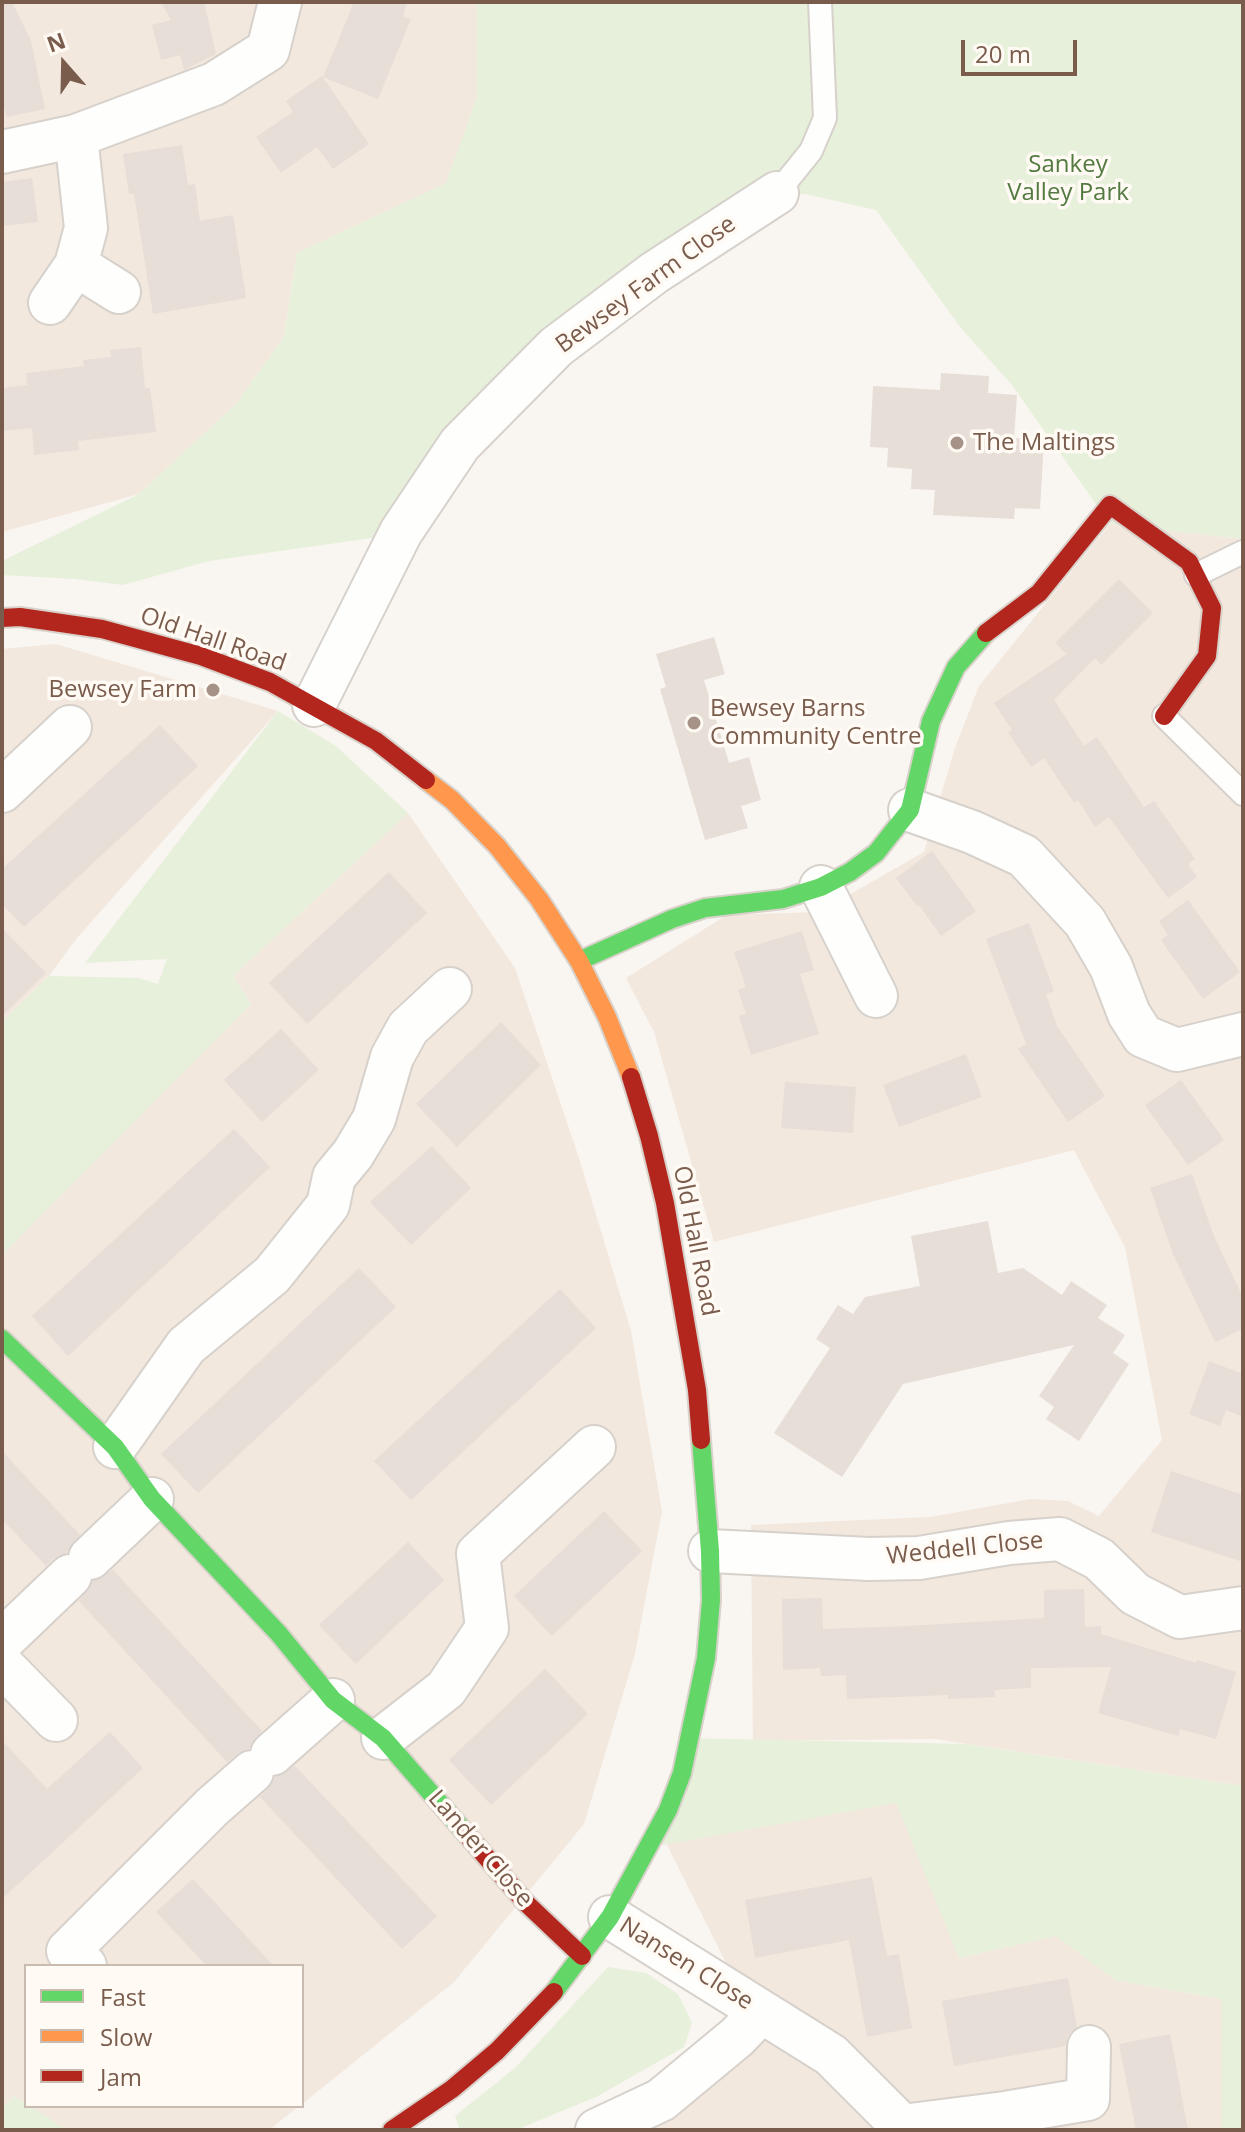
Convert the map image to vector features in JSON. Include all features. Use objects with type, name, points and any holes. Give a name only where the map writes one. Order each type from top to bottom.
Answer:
[{"type":"street","points":[[2,152],[76,136],[214,84],[268,50],[280,2]]},
{"type":"street","points":[[50,303],[76,265],[86,228],[76,136]]},
{"type":"street","name":"Bewsey Farm Close","points":[[314,705],[401,532],[460,444],[556,347],[654,273],[777,193]]},
{"type":"street","points":[[76,265],[119,292]]},
{"type":"street","points":[[579,961],[672,919],[705,908],[783,899],[821,887],[850,872],[876,853],[910,810],[931,721],[956,667],[983,635],[1039,593],[1110,505],[1189,562],[1212,608],[1207,656],[1164,716]]},
{"type":"street","name":"Old Hall Road","points":[[2,618],[20,617],[102,629],[201,656],[270,682],[376,741],[452,800],[497,846],[539,899],[579,961],[607,1017],[631,1077],[665,1203],[697,1390],[710,1551],[711,1600],[706,1658],[682,1773],[668,1810],[610,1917],[582,1956],[530,2019],[497,2051],[452,2089],[392,2130]]},
{"type":"street","points":[[2,791],[70,727]]},
{"type":"street","points":[[910,810],[972,832],[1024,856],[1085,922],[1111,967],[1129,1014],[1143,1036],[1177,1050],[1243,1034]]},
{"type":"street","points":[[821,887],[876,996]]},
{"type":"street","points":[[115,1447],[186,1346],[272,1275],[328,1205],[334,1177],[353,1154],[374,1119],[392,1057],[408,1028],[450,989]]},
{"type":"street","name":"Lander Close","points":[[2,1339],[115,1447],[152,1499],[279,1634],[333,1700],[383,1738],[526,1903],[582,1956]]},
{"type":"street","points":[[383,1738],[446,1689],[487,1628],[478,1554],[594,1447]]},
{"type":"street","points":[[2,1641],[152,1499]]},
{"type":"street","name":"Weddell Close","points":[[710,1551],[869,1559],[919,1558],[1009,1543],[1060,1539],[1099,1559],[1135,1594],[1180,1617],[1243,1608]]},
{"type":"street","points":[[2,1665],[56,1720]]},
{"type":"street","points":[[83,1964],[68,1951],[212,1807],[333,1700]]},
{"type":"street","name":"Nansen Close","points":[[610,1917],[831,2055],[901,2128],[1088,2099],[1089,2047]]},
{"type":"street","name":"Nansen Close","points":[[597,2130],[661,2100],[737,2037],[761,2012]]},
{"type":"lane","points":[[777,193],[811,151],[825,118],[820,2]]},
{"type":"lane","points":[[1196,575],[1243,552]]},
{"type":"lane","points":[[1164,716],[1243,794]]},
{"type":"shaded area","points":[[2,2],[477,2],[477,97],[447,183],[297,253],[284,337],[236,404],[139,494],[2,532]]},
{"type":"shaded area","points":[[1110,524],[1243,539],[1243,1786],[935,1739],[753,1741],[751,1525],[930,1517],[1031,1499],[1068,1501],[1099,1516],[1162,1440],[1125,1247],[1074,1150],[714,1242],[654,1032],[626,978],[727,915],[819,912],[924,852],[955,748],[979,686]]},
{"type":"shaded area","points":[[56,644],[278,711],[77,938],[49,976],[2,1022],[2,649]]},
{"type":"shaded area","points":[[408,813],[515,968],[579,1158],[631,1331],[662,1511],[635,1654],[584,1824],[454,1982],[304,2102],[304,1964],[24,1964],[24,2104],[15,2096],[2,2107],[2,1253],[251,1004],[233,976]]},
{"type":"shaded area","points":[[904,1801],[959,1958],[1064,1934],[1115,1980],[1222,1999],[1222,2130],[568,2130],[584,2124],[750,2011],[666,1843]]},
{"type":"shaded area","points":[[28,2108],[296,2108],[269,2130],[51,2130]]},
{"type":"green space","name":"Sankey Valley Park","points":[[477,2],[1243,2],[1243,539],[1110,524],[1012,385],[960,327],[876,210],[805,194],[777,193],[590,299],[499,374],[396,504],[379,537],[209,561],[123,585],[2,575],[2,561],[139,494],[236,404],[284,337],[297,253],[446,183],[477,97]]},
{"type":"green space","points":[[278,711],[336,746],[408,813],[233,976],[251,1004],[3,1254],[2,1022],[49,976],[139,978],[158,984],[167,959],[85,963]]},
{"type":"green space","points":[[685,1738],[966,1744],[1243,1786],[1243,2130],[1222,2130],[1222,1999],[1115,1980],[1056,1936],[959,1958],[896,1803],[646,1848]]},
{"type":"green space","points":[[608,1967],[646,1973],[678,1994],[692,2023],[684,2047],[596,2097],[516,2130],[460,2130],[455,2116],[515,2068]]},
{"type":"green space","points":[[15,2096],[24,2102],[24,2108],[33,2108],[67,2130],[2,2130],[2,2107]]},
{"type":"building","points":[[2,2],[12,2],[31,41],[45,109],[6,117],[2,97]]},
{"type":"building","points":[[161,2],[204,2],[216,54],[184,70],[180,55],[161,60],[152,25],[171,20]]},
{"type":"building","points":[[354,2],[407,2],[403,17],[411,19],[378,99],[323,77]]},
{"type":"building","points":[[322,76],[369,144],[333,169],[317,147],[281,173],[256,137],[293,112],[286,101]]},
{"type":"building","points":[[182,145],[188,185],[195,184],[200,221],[233,215],[246,298],[153,314],[134,194],[129,194],[123,154]]},
{"type":"building","points":[[32,178],[38,222],[2,226],[2,182]]},
{"type":"building","points":[[141,347],[145,388],[150,388],[156,432],[78,441],[79,450],[34,455],[32,428],[2,431],[2,388],[27,385],[26,373],[84,366],[83,360],[111,357],[110,350]]},
{"type":"building","name":"The Maltings","points":[[941,373],[989,376],[988,393],[1017,395],[1014,438],[1044,440],[1040,509],[1015,508],[1014,519],[933,515],[935,490],[911,489],[912,469],[887,467],[888,448],[870,447],[873,386],[940,390]]},
{"type":"building","points":[[1119,579],[1153,613],[1101,665],[1095,658],[1054,700],[1084,746],[1097,737],[1144,807],[1154,801],[1195,859],[1188,864],[1197,877],[1168,898],[1109,817],[1095,827],[1078,800],[1074,803],[1044,758],[1031,767],[994,703],[1067,654],[1055,643]]},
{"type":"building","name":"Bewsey Barns Community Centre","points":[[714,637],[725,674],[704,680],[729,763],[749,757],[761,800],[741,806],[748,828],[705,840],[660,689],[666,687],[656,654]]},
{"type":"building","points":[[160,725],[198,766],[24,927],[2,904],[2,869]]},
{"type":"building","points":[[932,851],[976,911],[941,936],[896,878]]},
{"type":"building","points":[[389,872],[427,913],[307,1024],[269,983]]},
{"type":"building","points":[[1188,900],[1240,972],[1203,999],[1161,940],[1168,935],[1159,921]]},
{"type":"building","points":[[1029,923],[1054,991],[1046,994],[1057,1026],[1105,1096],[1068,1122],[1018,1049],[1026,1044],[986,939]]},
{"type":"building","points":[[2,928],[46,973],[2,1016]]},
{"type":"building","points":[[802,931],[814,970],[800,974],[819,1034],[751,1055],[739,1016],[746,1014],[738,990],[746,987],[734,952]]},
{"type":"building","points":[[501,1022],[541,1065],[457,1147],[416,1104]]},
{"type":"building","points":[[281,1029],[319,1070],[262,1122],[224,1080]]},
{"type":"building","points":[[966,1054],[982,1097],[899,1127],[883,1085]]},
{"type":"building","points":[[1181,1080],[1224,1140],[1188,1165],[1145,1105]]},
{"type":"building","points":[[785,1082],[856,1087],[853,1133],[781,1128]]},
{"type":"building","points":[[234,1129],[270,1167],[68,1356],[32,1316]]},
{"type":"building","points":[[432,1146],[471,1188],[411,1245],[370,1202]]},
{"type":"building","points":[[1192,1174],[1214,1236],[1243,1298],[1243,1329],[1215,1342],[1173,1254],[1150,1188]]},
{"type":"building","points":[[988,1221],[998,1273],[1023,1268],[1062,1295],[1071,1281],[1107,1305],[1098,1318],[1125,1335],[1113,1353],[1129,1364],[1079,1441],[1046,1419],[1054,1407],[1039,1396],[1074,1345],[903,1384],[842,1477],[774,1433],[830,1348],[816,1339],[838,1305],[853,1314],[865,1297],[920,1286],[911,1236]]},
{"type":"building","points":[[359,1268],[396,1307],[198,1493],[161,1454]]},
{"type":"building","points":[[560,1289],[596,1328],[411,1500],[374,1461]]},
{"type":"building","points":[[1209,1361],[1243,1374],[1243,1417],[1226,1410],[1220,1426],[1189,1414]]},
{"type":"building","points":[[2,1451],[80,1535],[67,1553],[54,1558],[46,1566],[2,1519]]},
{"type":"building","points":[[1171,1471],[1243,1495],[1243,1562],[1151,1532]]},
{"type":"building","points":[[604,1511],[642,1551],[552,1636],[514,1596]]},
{"type":"building","points":[[408,1542],[444,1580],[356,1664],[319,1625]]},
{"type":"building","points":[[113,1570],[262,1731],[249,1748],[227,1762],[79,1601],[93,1581]]},
{"type":"building","points":[[1084,1589],[1085,1627],[1101,1626],[1101,1634],[1236,1672],[1216,1739],[1180,1729],[1178,1736],[1098,1713],[1111,1667],[1031,1668],[1031,1688],[994,1690],[995,1697],[948,1699],[948,1695],[847,1699],[846,1675],[821,1676],[820,1668],[783,1670],[782,1599],[822,1598],[823,1629],[1044,1618],[1044,1590]]},
{"type":"building","points":[[545,1669],[588,1714],[491,1805],[449,1760]]},
{"type":"building","points":[[110,1732],[143,1768],[2,1899],[2,1740],[47,1789]]},
{"type":"building","points":[[295,1766],[437,1916],[402,1949],[260,1797],[275,1778]]},
{"type":"building","points":[[872,1877],[887,1956],[899,1954],[912,2028],[867,2037],[849,1940],[755,1958],[745,1900]]},
{"type":"building","points":[[193,1879],[272,1964],[205,1964],[156,1912]]},
{"type":"building","points":[[1068,1978],[1077,2027],[1068,2035],[1065,2046],[954,2066],[942,2001]]},
{"type":"building","points":[[1170,2034],[1188,2130],[1136,2130],[1119,2044]]},
{"type":"traffic: fast","points":[[579,961],[672,919],[705,908],[783,899],[821,887],[850,872],[876,853],[910,810],[931,721],[956,667],[986,633]]},
{"type":"traffic: fast","points":[[2,1339],[115,1447],[152,1499],[279,1634],[333,1700],[383,1738],[462,1829]]},
{"type":"traffic: fast","points":[[554,1992],[610,1917],[668,1810],[682,1773],[706,1658],[711,1600],[701,1440]]},
{"type":"traffic: slow","points":[[426,780],[452,800],[497,846],[539,899],[579,961],[607,1017],[631,1077]]},
{"type":"traffic: jam","points":[[986,633],[1039,593],[1110,505],[1189,562],[1212,608],[1207,656],[1164,716]]},
{"type":"traffic: jam","points":[[2,618],[20,617],[102,629],[201,656],[270,682],[376,741],[426,780]]},
{"type":"traffic: jam","points":[[631,1077],[665,1203],[697,1390],[701,1440]]},
{"type":"traffic: jam","points":[[462,1829],[526,1903],[582,1956]]},
{"type":"traffic: jam","points":[[392,2130],[452,2089],[497,2051],[554,1992]]},
{"type":"place","name":"The Maltings","points":[[957,443]]},
{"type":"place","name":"Bewsey Farm","points":[[213,690]]},
{"type":"place","name":"Bewsey Barns Community Centre","points":[[694,723]]}]
